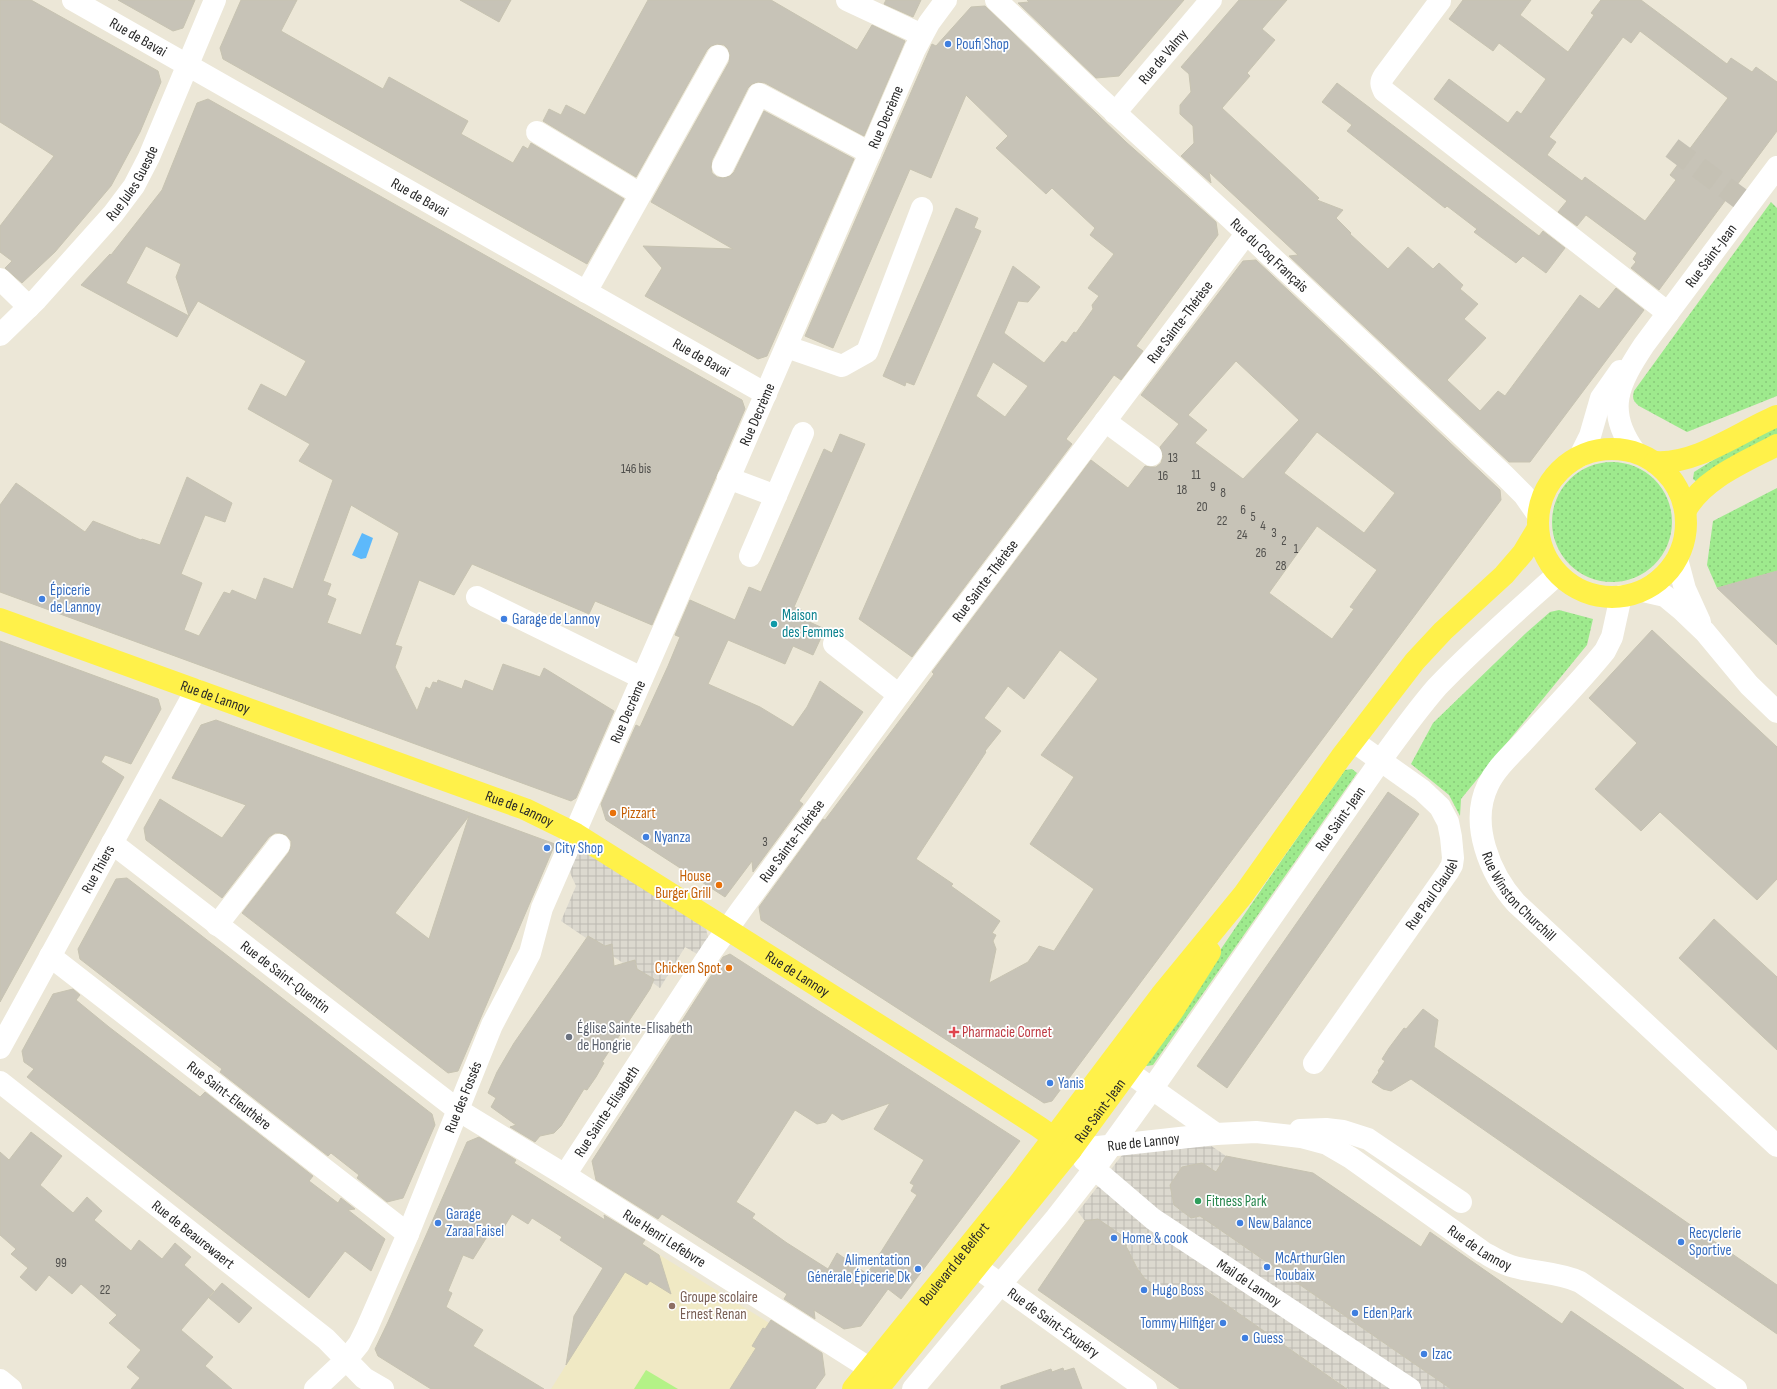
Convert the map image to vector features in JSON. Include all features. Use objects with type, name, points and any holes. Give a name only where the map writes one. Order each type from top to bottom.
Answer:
[{"type":"main road","points":[[1655,462],[1679,461],[1695,456],[1777,416]]},
{"type":"main road","points":[[1686,510],[1695,496],[1708,484],[1777,446]]},
{"type":"main road","points":[[1610,448],[1635,452],[1655,462],[1668,474],[1675,483],[1683,499],[1686,510],[1685,535],[1677,559],[1662,578],[1643,590],[1621,596],[1607,597],[1587,593],[1569,583],[1556,571],[1542,546],[1538,521],[1542,498],[1550,482],[1561,469],[1580,456],[1592,451],[1610,448]]},
{"type":"main road","name":"Rue Saint-Jean","points":[[1062,1144],[1120,1066],[1190,986],[1243,895],[1353,741],[1420,655],[1443,631],[1504,575],[1523,553],[1538,521]]},
{"type":"main road","name":"Rue Saint-Jean","points":[[1504,575],[1527,568],[1556,571]]},
{"type":"main road","name":"Rue de Lannoy","points":[[0,619],[506,802],[576,834],[966,1080],[1062,1144]]},
{"type":"main road","name":"Boulevard de Belfort","points":[[878,1389],[968,1262],[1062,1144]]},
{"type":"main road","name":"Boulevard de Belfort","points":[[853,1389],[869,1368],[968,1262]]},
{"type":"street","name":"Rue de Bavai","points":[[73,0],[766,394]]},
{"type":"street","name":"Rue Jules Guesde","points":[[0,335],[29,307],[113,214],[134,186],[150,157],[215,0]]},
{"type":"street","points":[[847,0],[922,35]]},
{"type":"street","name":"Rue Decrème","points":[[576,834],[728,478],[787,347],[922,35],[946,0]]},
{"type":"street","name":"Rue du Coq Français","points":[[996,0],[1513,484],[1524,495],[1538,521]]},
{"type":"street","name":"Rue de Valmy","points":[[1115,113],[1211,0]]},
{"type":"street","points":[[1440,1],[1384,76],[1381,81],[1381,86],[1384,92],[1668,313]]},
{"type":"street","points":[[586,292],[718,56]]},
{"type":"street","points":[[723,166],[759,94],[870,153]]},
{"type":"street","points":[[537,132],[640,194]]},
{"type":"street","name":"Rue Saint-Jean","points":[[1635,452],[1623,431],[1619,416],[1618,400],[1627,371],[1644,345],[1777,167]]},
{"type":"street","points":[[787,347],[842,366],[867,352],[922,208]]},
{"type":"street","name":"Rue Sainte-Thérèse","points":[[728,929],[899,696],[1246,234]]},
{"type":"street","points":[[0,279],[29,307]]},
{"type":"street","name":"Rue Saint-Jean","points":[[1580,456],[1590,436],[1601,398],[1613,380],[1644,345]]},
{"type":"street","points":[[1105,422],[1151,455]]},
{"type":"street","points":[[750,556],[803,433]]},
{"type":"street","points":[[728,478],[776,496]]},
{"type":"street","points":[[1677,559],[1685,589],[1705,632]]},
{"type":"street","name":"Rue Saint-Jean","points":[[1095,1168],[1152,1089],[1381,760],[1417,711],[1446,678],[1556,571]]},
{"type":"street","points":[[1643,590],[1660,594],[1670,600],[1705,632],[1749,685],[1777,712]]},
{"type":"street","name":"Rue Winston Churchill","points":[[1621,596],[1612,637],[1605,650],[1504,762],[1490,781],[1482,801],[1482,822],[1484,840],[1490,862],[1498,880],[1516,903],[1777,1146]]},
{"type":"street","points":[[477,597],[642,678]]},
{"type":"street","points":[[834,644],[899,696]]},
{"type":"street","name":"Rue Thiers","points":[[0,1048],[196,690]]},
{"type":"street","name":"Rue Paul Claudel","points":[[1314,1063],[1452,865],[1450,829],[1445,815],[1440,807],[1422,790],[1353,741]]},
{"type":"street","name":"Rue des Fossés","points":[[315,1389],[346,1360],[361,1339],[408,1234],[458,1110],[466,1086],[492,1025],[530,953],[542,908],[576,834]]},
{"type":"street","name":"Rue de Saint-Quentin","points":[[112,843],[458,1110]]},
{"type":"street","points":[[217,925],[279,845]]},
{"type":"street","name":"Rue Sainte-Elisabeth","points":[[565,1175],[728,929]]},
{"type":"street","name":"Rue Saint-Eleuthère","points":[[50,956],[408,1234]]},
{"type":"street","name":"Rue Saint-Jean","points":[[1120,1066],[1152,1089]]},
{"type":"street","name":"Rue de Beaurewaert","points":[[0,1082],[326,1339],[364,1378],[383,1389]]},
{"type":"street","name":"Rue de Lannoy","points":[[1152,1089],[1216,1134]]},
{"type":"street","name":"Rue Henri Lefebvre","points":[[458,1110],[565,1175],[869,1368]]},
{"type":"street","points":[[1256,1132],[1326,1129],[1357,1134],[1378,1146],[1461,1202]]},
{"type":"street","name":"Rue de Lannoy","points":[[1062,1144],[1112,1145],[1216,1134],[1256,1132],[1301,1137],[1327,1144],[1351,1158],[1487,1254],[1509,1265],[1562,1275],[1580,1282],[1736,1389]]},
{"type":"street","name":"Rue de Lannoy","points":[[1062,1144],[1095,1168]]},
{"type":"street","points":[[913,1389],[999,1284],[1056,1218],[1095,1168]]},
{"type":"street","name":"Mail de Lannoy","points":[[1095,1168],[1153,1219],[1410,1389]]},
{"type":"street","name":"Rue de Saint-Exupéry","points":[[968,1262],[1146,1389]]},
{"type":"street","points":[[0,1380],[11,1389]]},
{"type":"shaded area","points":[[584,850],[706,928],[708,939],[699,955],[685,947],[660,988],[635,970],[637,968],[636,963],[633,961],[626,965],[611,955],[612,948],[609,945],[605,946],[588,936],[586,938],[561,921],[576,886],[567,866],[575,852]]},
{"type":"shaded area","points":[[1210,1145],[1226,1156],[1216,1172],[1202,1163],[1182,1167],[1170,1185],[1174,1205],[1191,1218],[1212,1214],[1214,1226],[1451,1389],[1348,1389],[1204,1288],[1203,1289],[1198,1285],[1195,1289],[1180,1291],[1167,1288],[1164,1289],[1143,1278],[1131,1256],[1129,1257],[1126,1237],[1118,1231],[1116,1232],[1085,1221],[1078,1212],[1126,1150]]},
{"type":"shaded area","name":"Groupe scolaire Ernest Renan","points":[[642,1244],[790,1336],[756,1389],[551,1389]]},
{"type":"green space","points":[[1771,202],[1777,208],[1777,396],[1687,432],[1635,403],[1633,396],[1634,391]]},
{"type":"green space","points":[[1777,426],[1777,438],[1697,482],[1693,479],[1694,472],[1734,447]]},
{"type":"green space","points":[[1612,462],[1624,463],[1635,467],[1645,472],[1654,480],[1662,489],[1667,499],[1671,510],[1671,534],[1667,545],[1662,555],[1654,564],[1645,572],[1635,577],[1624,581],[1612,582],[1600,581],[1589,577],[1579,572],[1570,564],[1562,555],[1557,545],[1553,534],[1552,522],[1553,510],[1557,499],[1562,489],[1570,480],[1579,472],[1589,467],[1600,463]]},
{"type":"green space","points":[[1777,488],[1777,571],[1717,588],[1707,565],[1713,521]]},
{"type":"green space","points":[[1559,610],[1593,619],[1587,645],[1461,799],[1460,816],[1449,795],[1411,764],[1433,723],[1526,633],[1550,612]]},
{"type":"green space","points":[[1352,769],[1357,773],[1153,1065],[1147,1066],[1145,1064],[1268,880],[1345,770]]},
{"type":"green space","points":[[646,1370],[678,1389],[634,1389]]},
{"type":"water","points":[[362,533],[373,538],[366,558],[361,559],[352,555]]},
{"type":"building","points":[[0,0],[31,0],[158,71],[161,82],[140,132],[111,186],[55,252],[22,283],[5,268],[12,261],[0,252],[0,226],[54,156],[0,122]]},
{"type":"building","points":[[118,0],[195,0],[183,28],[173,31]]},
{"type":"building","points":[[241,0],[297,0],[281,31],[383,89],[389,77],[468,121],[461,134],[513,163],[523,146],[528,149],[531,143],[624,199],[587,264],[223,59],[220,48]]},
{"type":"building","points":[[460,0],[511,0],[499,22]]},
{"type":"building","points":[[648,0],[771,0],[857,50],[872,25],[905,41],[864,136],[765,83],[758,82],[752,84],[748,88],[712,160],[712,173],[717,177],[723,178],[730,176],[734,172],[764,111],[854,159],[767,356],[758,359],[645,296],[662,268],[643,246],[733,249],[651,202],[729,62],[730,55],[728,49],[724,45],[717,44],[711,46],[707,50],[636,177],[543,121],[549,109],[561,115],[566,105],[585,115]]},
{"type":"building","points":[[886,0],[921,0],[913,17],[884,4]]},
{"type":"building","points":[[1027,0],[1184,0],[1119,76],[1096,78],[1018,3],[1029,2]]},
{"type":"building","points":[[1239,0],[1287,0],[1262,29],[1275,40],[1247,73],[1250,76],[1222,108],[1319,198],[1317,200],[1343,210],[1336,218],[1351,233],[1350,234],[1388,269],[1408,247],[1433,269],[1439,263],[1463,285],[1460,289],[1478,304],[1464,319],[1486,338],[1447,380],[1480,411],[1498,391],[1505,396],[1580,295],[1599,309],[1616,288],[1644,310],[1530,462],[1509,462],[1289,256],[1298,255],[1209,172],[1211,183],[1181,156],[1194,143],[1193,126],[1180,114],[1180,105],[1191,92],[1189,74],[1181,67]]},
{"type":"building","points":[[1463,0],[1531,0],[1520,15],[1568,52],[1594,15],[1591,13],[1601,0],[1641,0],[1727,64],[1731,58],[1752,72],[1756,67],[1777,82],[1777,131],[1659,290],[1631,268],[1636,262],[1633,259],[1637,253],[1586,215],[1577,226],[1558,212],[1567,201],[1434,99],[1449,79],[1508,123],[1517,111],[1521,114],[1546,79],[1499,43],[1493,51],[1449,19]],"holes":[[[1640,31],[1728,98],[1670,175],[1676,180],[1645,221],[1585,177],[1582,181],[1547,155],[1556,142],[1549,137],[1623,37],[1631,43]]]},
{"type":"building","points":[[985,6],[1126,142],[1216,222],[1218,235],[1136,346],[1143,351],[1121,380],[1114,375],[1066,439],[1072,444],[912,657],[859,619],[1013,266],[1040,287],[1028,302],[1018,301],[1004,333],[1044,363],[1062,341],[1066,343],[1074,332],[1076,333],[1093,309],[1092,305],[1099,296],[1088,288],[1114,254],[1090,235],[1095,228],[1052,188],[1046,194],[996,148],[1008,136],[966,95],[931,178],[910,169],[833,348],[805,336],[932,44],[936,46],[971,7]],"holes":[[[993,362],[1028,386],[1005,417],[976,396]]]},
{"type":"building","points":[[1337,83],[1539,236],[1543,231],[1565,248],[1546,273],[1523,256],[1516,263],[1474,232],[1477,229],[1447,206],[1445,208],[1347,131],[1352,125],[1322,102]]},
{"type":"building","points":[[208,99],[742,400],[745,409],[652,625],[595,601],[589,614],[472,564],[454,595],[419,580],[395,645],[402,647],[395,667],[417,711],[426,687],[430,689],[433,682],[437,683],[438,680],[462,689],[465,680],[493,691],[503,664],[540,677],[544,668],[614,711],[576,798],[571,801],[0,592],[0,505],[16,483],[85,532],[93,521],[141,540],[142,539],[160,545],[187,477],[232,503],[225,522],[205,515],[181,574],[202,583],[184,630],[199,636],[224,592],[230,594],[232,590],[256,600],[264,578],[293,589],[333,480],[299,461],[310,444],[248,409],[261,384],[286,397],[306,361],[198,301],[177,337],[81,285],[110,254],[111,255],[162,190],[197,103]],"holes":[[[146,246],[181,264],[176,277],[189,316],[126,283]],[[351,505],[399,533],[361,635],[327,623],[336,599],[327,595],[331,584],[323,581]]]},
{"type":"building","points":[[956,208],[978,218],[974,228],[981,231],[914,385],[906,382],[905,386],[883,376]]},
{"type":"building","points":[[1256,260],[1500,490],[1501,500],[1052,1101],[1044,1103],[761,920],[759,907],[823,819],[825,820],[909,708],[934,674],[932,672],[1091,460],[1128,488],[1145,466],[1156,467],[1161,463],[1163,456],[1160,447],[1179,424],[1141,395],[1243,261]],"holes":[[[1236,361],[1299,420],[1243,479],[1195,443],[1207,430],[1188,415]],[[1317,432],[1395,493],[1364,533],[1284,473]],[[1317,526],[1377,570],[1350,607],[1354,609],[1332,639],[1269,593]],[[1060,650],[1098,679],[1041,755],[1074,777],[1030,844],[1094,889],[1054,951],[1039,946],[1028,962],[989,983],[996,949],[993,941],[996,935],[992,933],[1000,921],[951,886],[953,884],[916,859],[986,752],[985,751],[1001,731],[984,718],[1008,686],[1024,699]]]},
{"type":"building","points":[[840,434],[865,444],[794,607],[808,613],[805,620],[825,629],[813,655],[793,646],[785,664],[728,640],[708,684],[760,707],[793,727],[807,707],[820,681],[863,712],[799,801],[803,804],[753,872],[752,861],[725,897],[606,820],[601,804],[636,725],[640,727],[668,666],[680,637],[675,635],[690,600],[735,620],[749,587],[761,592],[824,449],[832,453]]},
{"type":"building","points":[[1777,571],[1777,645],[1717,588]]},
{"type":"building","points":[[1652,630],[1777,747],[1777,879],[1757,900],[1660,812],[1641,831],[1595,789],[1637,743],[1589,698]]},
{"type":"building","points":[[0,641],[158,699],[161,709],[131,764],[105,755],[101,762],[124,777],[0,1002]]},
{"type":"building","points":[[216,720],[555,844],[458,1071],[448,1073],[242,913],[289,852],[291,841],[286,835],[275,833],[269,837],[222,898],[146,840],[144,828],[160,799],[222,838],[246,805],[172,778],[201,725]],"holes":[[[469,816],[429,939],[395,913]]]},
{"type":"building","points":[[1388,792],[1419,814],[1227,1088],[1197,1066]]},
{"type":"building","points":[[127,878],[432,1114],[435,1125],[403,1198],[387,1202],[357,1178],[359,1175],[331,1153],[328,1156],[220,1072],[222,1069],[80,959],[78,949],[116,879]]},
{"type":"building","points":[[1714,919],[1777,977],[1777,1050],[1679,958]]},
{"type":"building","name":"Église Sainte-Elisabeth de Hongrie","points":[[588,936],[605,946],[612,944],[614,966],[635,960],[637,969],[654,979],[650,989],[602,1062],[604,1063],[596,1077],[587,1090],[584,1089],[561,1126],[554,1133],[540,1136],[535,1142],[510,1127],[516,1125],[491,1107],[496,1098],[488,1093],[497,1072],[514,1043]]},
{"type":"building","points":[[730,954],[1020,1141],[901,1299],[888,1289],[861,1326],[844,1329],[814,1310],[815,1319],[784,1299],[787,1294],[662,1214],[658,1219],[596,1180],[592,1161],[723,957]],"holes":[[[890,1103],[874,1129],[924,1160],[910,1183],[914,1185],[911,1191],[917,1195],[867,1274],[837,1253],[828,1269],[787,1243],[752,1218],[755,1214],[736,1202],[795,1110],[817,1124],[826,1122],[832,1113],[842,1120]]]},
{"type":"building","points":[[73,989],[80,995],[76,1000],[109,1027],[200,1097],[205,1092],[313,1176],[309,1181],[338,1203],[341,1198],[355,1209],[348,1210],[385,1239],[371,1271],[345,1251],[309,1298],[27,1077],[34,1069],[24,1062],[22,1051],[53,994]]},
{"type":"building","points":[[1423,1009],[1438,1020],[1434,1047],[1777,1285],[1777,1334],[1411,1079],[1391,1091],[1383,1089],[1372,1082],[1385,1061],[1382,1059],[1389,1048],[1404,1028],[1406,1029]]},
{"type":"building","points":[[31,1132],[62,1156],[40,1185],[73,1213],[87,1197],[102,1211],[94,1220],[131,1251],[139,1240],[162,1259],[175,1243],[191,1257],[184,1265],[214,1291],[181,1330],[213,1357],[205,1366],[232,1389],[131,1389],[140,1378],[127,1367],[141,1350],[109,1323],[117,1315],[81,1284],[72,1294],[49,1275],[36,1291],[20,1277],[28,1268],[11,1254],[16,1249],[0,1235],[0,1152],[9,1160]]},
{"type":"building","points":[[479,1137],[516,1160],[514,1163],[605,1220],[604,1215],[645,1240],[642,1244],[659,1255],[671,1294],[650,1281],[647,1285],[625,1272],[566,1365],[574,1316],[603,1268],[560,1240],[562,1237],[532,1218],[528,1224],[512,1214],[498,1237],[490,1232],[473,1259],[463,1255],[448,1291],[452,1293],[446,1307],[483,1330],[473,1346],[544,1389],[431,1389],[378,1356],[375,1349],[467,1142]]},
{"type":"building","points":[[1226,1156],[1313,1173],[1421,1247],[1430,1232],[1562,1324],[1571,1311],[1684,1389],[1451,1389],[1200,1216],[1191,1218],[1174,1205],[1170,1185],[1182,1167],[1202,1163],[1216,1172]]},
{"type":"building","points":[[1098,1219],[1130,1241],[1126,1246],[1137,1268],[1145,1279],[1159,1287],[1168,1289],[1195,1289],[1198,1285],[1347,1389],[1180,1389],[1038,1290],[1085,1221]]},
{"type":"building","points":[[222,1283],[252,1308],[239,1323],[209,1298]]},
{"type":"building","points":[[771,1320],[822,1353],[825,1375],[815,1389],[730,1389],[756,1348],[752,1346],[763,1328],[765,1329]]},
{"type":"building","points":[[1063,1368],[1064,1371],[1074,1368],[1082,1389],[1001,1389],[1001,1386],[1051,1369],[1052,1372]]},
{"type":"tunnel","points":[[1672,148],[1749,205]]},
{"type":"place","name":"Poufi Shop","points":[[948,44]]},
{"type":"place","name":"Épicerie de Lannoy","points":[[42,599]]},
{"type":"place","name":"Garage de Lannoy","points":[[504,619]]},
{"type":"place","name":"Maison des Femmes","points":[[774,624]]},
{"type":"place","name":"Pizzart","points":[[613,813]]},
{"type":"place","name":"Nyanza","points":[[646,837]]},
{"type":"place","name":"City Shop","points":[[547,848]]},
{"type":"place","name":"House Burger Grill","points":[[719,885]]},
{"type":"place","name":"Chicken Spot","points":[[729,968]]},
{"type":"place","name":"Pharmacie Cornet","points":[[954,1032]]},
{"type":"place","name":"Église Sainte-Elisabeth de Hongrie","points":[[569,1037]]},
{"type":"place","name":"Yanis","points":[[1050,1083]]},
{"type":"place","name":"Fitness Park","points":[[1198,1201]]},
{"type":"place","name":"Garage Zaraa Faisel","points":[[438,1223]]},
{"type":"place","name":"New Balance","points":[[1240,1223]]},
{"type":"place","name":"Home & cook","points":[[1114,1238]]},
{"type":"place","name":"Recyclerie Sportive","points":[[1681,1242]]},
{"type":"place","name":"McArthurGlen Roubaix","points":[[1267,1267]]},
{"type":"place","name":"Alimentation Générale Épicerie Dk","points":[[918,1269]]},
{"type":"place","name":"Hugo Boss","points":[[1144,1290]]},
{"type":"place","name":"Groupe scolaire Ernest Renan","points":[[672,1306]]},
{"type":"place","name":"Eden Park","points":[[1355,1313]]},
{"type":"place","name":"Tommy Hilfiger","points":[[1223,1323]]},
{"type":"place","name":"Guess","points":[[1245,1338]]},
{"type":"place","name":"Izac","points":[[1424,1354]]}]
